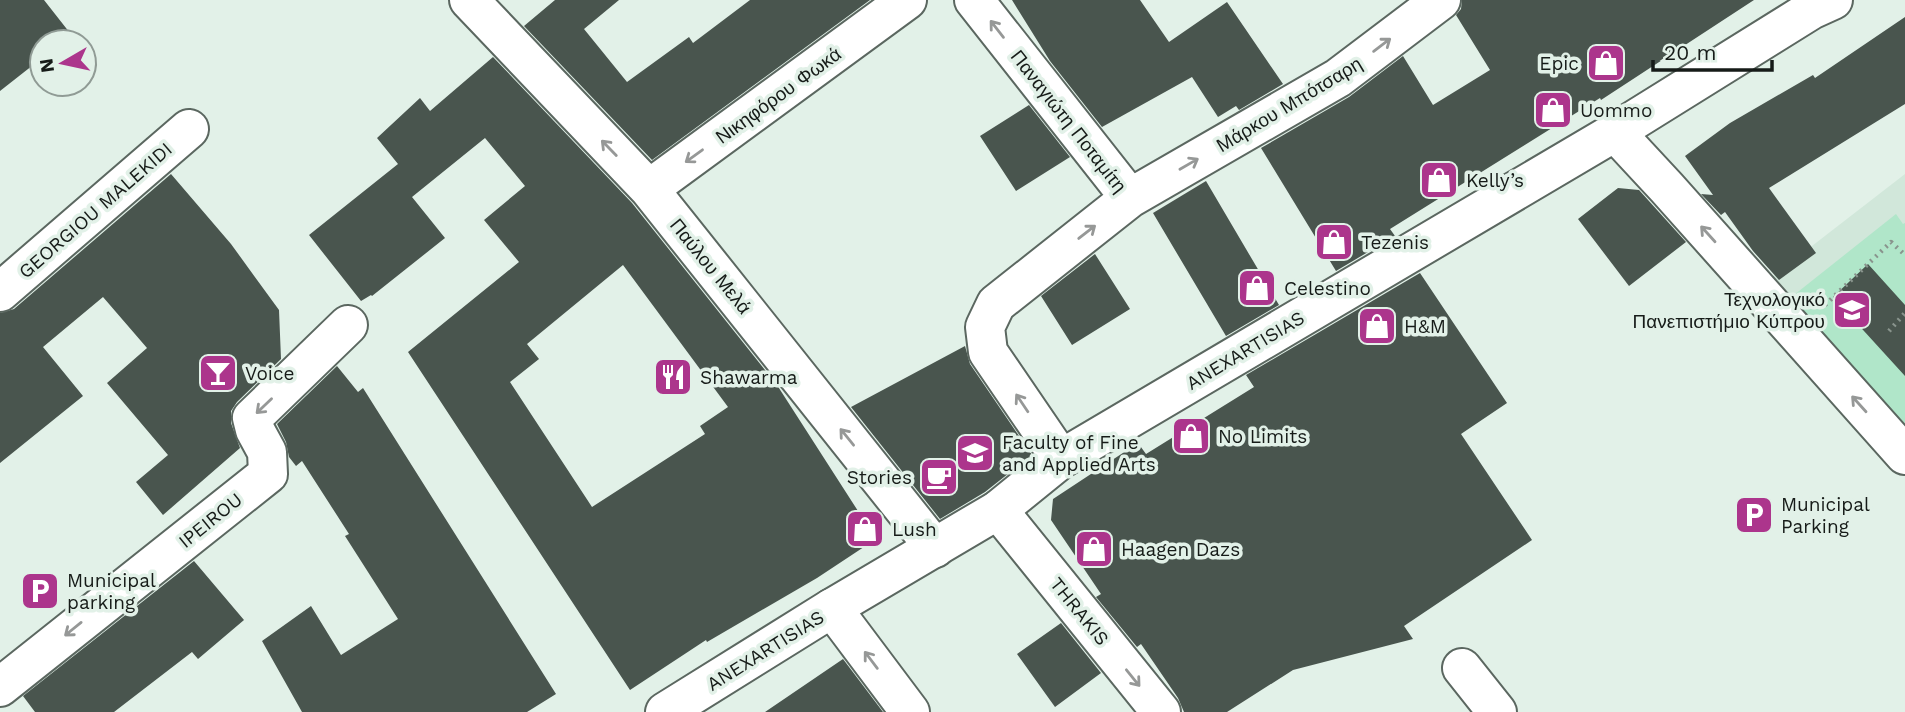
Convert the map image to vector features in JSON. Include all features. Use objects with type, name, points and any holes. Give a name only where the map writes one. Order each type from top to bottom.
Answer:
[{"type":"street","name":"Νικηφόρου Φωκά","points":[[649,189],[907,0]]},
{"type":"street","name":"Παναγιώτη Ποταμίτη","points":[[974,0],[1130,198],[996,304],[985,327],[988,352],[1061,459]]},
{"type":"street","name":"Μάρκου Μπότσαρη","points":[[1130,198],[1338,78],[1441,0]]},
{"type":"street","name":"ANEXARTISIAS","points":[[665,712],[831,608],[998,510],[1061,459],[1615,132],[1811,9],[1833,0]]},
{"type":"street","name":"Παύλου Μελά","points":[[484,5],[649,189],[935,548]]},
{"type":"street","name":"GEORGIOU MALEKIDI","points":[[0,292],[189,129]]},
{"type":"street","points":[[1615,132],[1905,455]]},
{"type":"street","name":"IPEIROU","points":[[0,689],[268,474],[267,452],[252,418],[348,325]]},
{"type":"street","name":"THRAKIS","points":[[998,510],[1161,712]]},
{"type":"street","points":[[831,608],[910,712]]},
{"type":"street","points":[[1462,668],[1497,712]]},
{"type":"street","points":[[0,689],[15,712]]},
{"type":"path","points":[[1796,331],[1891,242],[1905,255]]},
{"type":"path","points":[[1889,331],[1905,313]]},
{"type":"shaded area","name":"Τεχνολογικό Πανεπιστήμιο Κύπρου","points":[[1905,174],[1905,430],[1768,280]]},
{"type":"green space","name":"Τεχνολογικό Πανεπιστήμιο Κύπρου","points":[[1896,214],[1903,224],[1905,223],[1905,430],[1789,299]]},
{"type":"building","points":[[0,0],[44,0],[66,28],[28,28],[28,69],[0,91]]},
{"type":"building","points":[[555,0],[619,0],[584,29],[627,82],[689,37],[693,43],[750,0],[870,0],[652,160],[524,26]]},
{"type":"building","points":[[1012,0],[1140,0],[1169,42],[1227,2],[1283,84],[1239,110],[1236,106],[1218,117],[1192,77],[1102,127],[1050,61]]},
{"type":"building","points":[[1462,0],[1754,0],[1601,100],[1600,98],[1390,229],[1395,236],[1336,271],[1261,148],[1349,97],[1403,56],[1433,105],[1490,70],[1456,15],[1461,9]]},
{"type":"building","points":[[1905,17],[1905,104],[1769,188],[1816,253],[1779,280],[1753,251],[1725,212],[1721,215],[1701,194],[1713,195],[1685,156],[1730,123],[1813,75],[1815,78]]},
{"type":"building","points":[[493,57],[632,203],[777,385],[876,539],[817,578],[707,642],[706,640],[630,690],[408,352],[519,262],[484,220],[525,186],[485,138],[412,197],[445,238],[372,296],[361,301],[309,235],[398,164],[377,138],[420,98],[430,111]],"holes":[[[623,265],[728,407],[700,426],[705,434],[592,507],[510,382],[539,359],[527,344]]]},
{"type":"building","points":[[1029,105],[1070,157],[1016,191],[980,136]]},
{"type":"building","points":[[171,174],[231,244],[279,310],[281,359],[231,411],[231,423],[240,448],[163,515],[136,482],[168,455],[107,383],[147,348],[103,297],[43,347],[83,396],[0,463],[0,313],[14,309]]},
{"type":"building","points":[[1206,181],[1279,305],[1226,336],[1153,213]]},
{"type":"building","points":[[1618,188],[1639,190],[1686,242],[1629,286],[1578,219]]},
{"type":"building","points":[[1095,254],[1130,309],[1072,345],[1041,296]]},
{"type":"building","points":[[1868,264],[1905,305],[1905,376],[1833,297]]},
{"type":"building","points":[[1420,273],[1507,403],[1461,434],[1532,540],[1404,626],[1413,639],[1293,670],[1227,712],[1184,712],[1178,698],[1141,644],[1137,647],[1096,597],[1101,594],[1051,520],[1053,499],[1138,443],[1146,454],[1254,387],[1246,375]]},
{"type":"building","points":[[965,346],[970,364],[1032,455],[985,492],[940,519],[851,407]]},
{"type":"building","points":[[337,366],[358,392],[363,388],[556,694],[527,712],[302,712],[262,641],[311,606],[341,655],[398,619],[345,536],[349,534],[302,461],[296,466],[289,457],[286,442],[277,424]]},
{"type":"building","points":[[194,561],[244,620],[198,659],[192,652],[114,712],[35,712],[23,696]]},
{"type":"building","points":[[1061,623],[1101,673],[1055,707],[1017,654]]},
{"type":"building","points":[[843,659],[883,712],[765,712]]},
{"type":"place","name":"Epic","points":[[1606,63]]},
{"type":"place","name":"Uommo","points":[[1553,110]]},
{"type":"place","name":"Kelly’s","points":[[1439,180]]},
{"type":"place","name":"Tezenis","points":[[1334,242]]},
{"type":"place","name":"Celestino","points":[[1257,288]]},
{"type":"place","name":"Τεχνολογικό Πανεπιστήμιο Κύπρου","points":[[1852,310]]},
{"type":"place","name":"H&M","points":[[1377,326]]},
{"type":"place","name":"Voice","points":[[218,373]]},
{"type":"place","name":"Shawarma","points":[[673,377]]},
{"type":"place","name":"No Limits","points":[[1191,436]]},
{"type":"place","name":"Faculty of Fine and Applied Arts","points":[[975,453]]},
{"type":"place","name":"Stories","points":[[939,477]]},
{"type":"place","name":"Municipal Parking","points":[[1754,515]]},
{"type":"place","name":"Lush","points":[[865,529]]},
{"type":"place","name":"Haagen Dazs","points":[[1094,549]]},
{"type":"place","name":"Municipal parking","points":[[40,591]]}]
